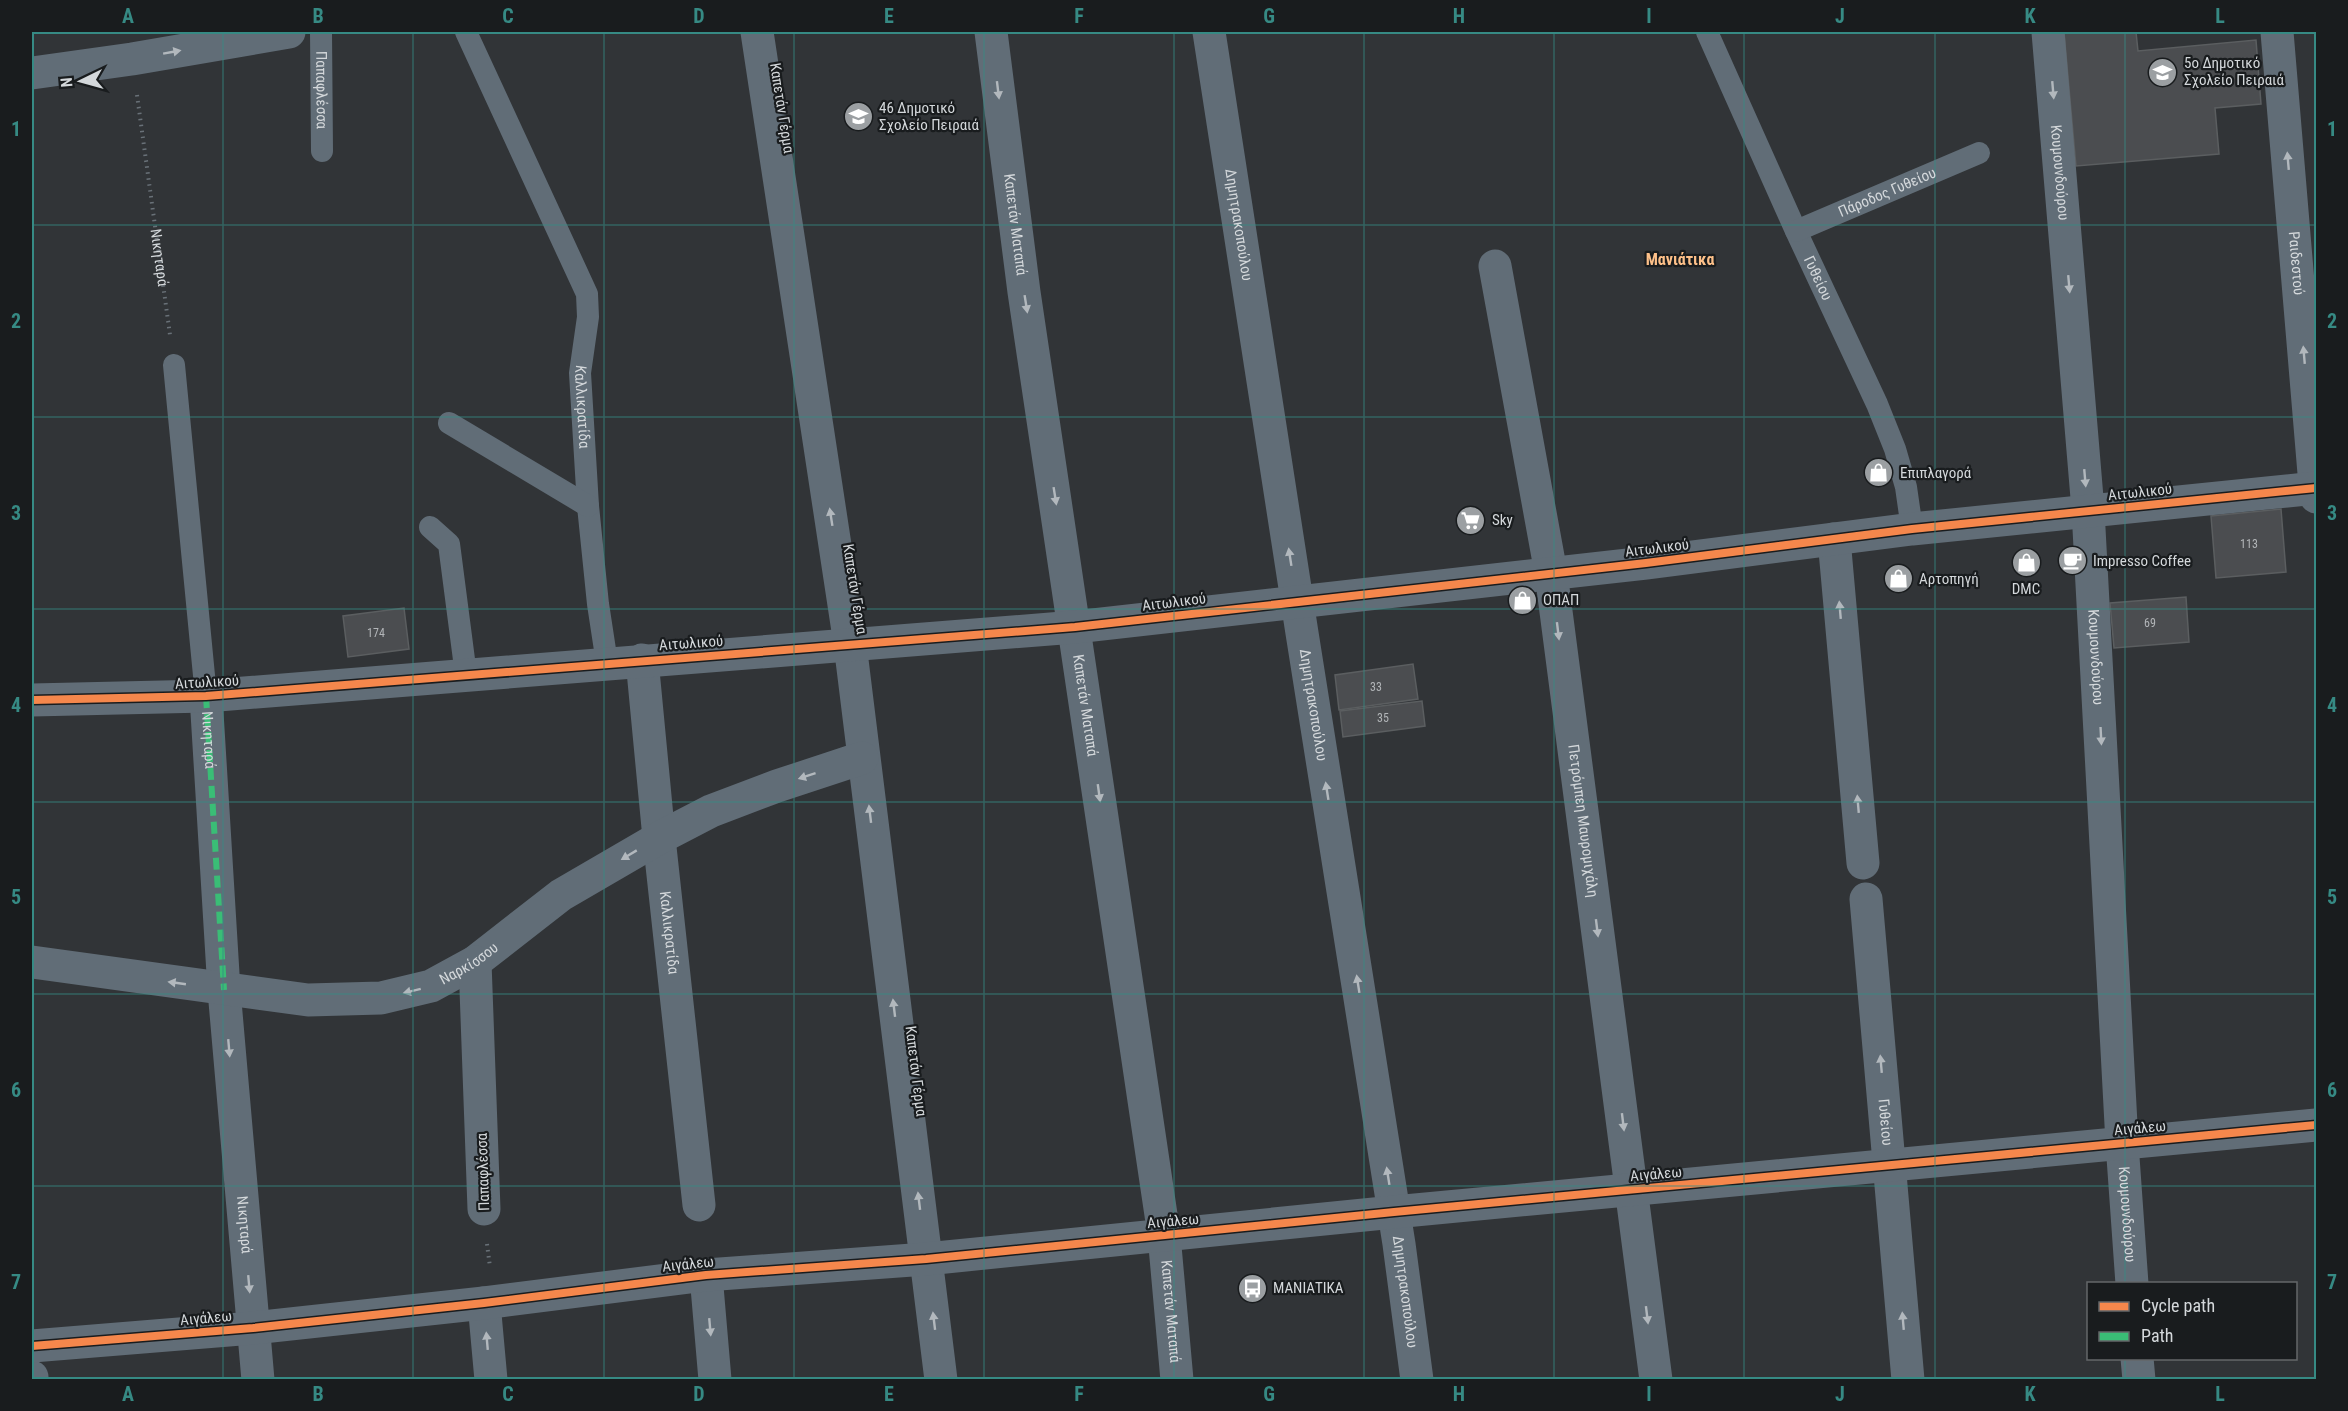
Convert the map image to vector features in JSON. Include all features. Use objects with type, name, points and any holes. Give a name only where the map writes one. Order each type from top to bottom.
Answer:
[{"type":"street","points":[[32,73],[130,45],[289,32]]},
{"type":"street","name":"Καπετάν Γέρμα","points":[[757,32],[850,644],[862,758],[941,1380]]},
{"type":"street","name":"Καπετάν Ματαπά","points":[[991,32],[1024,292],[1164,1235],[1177,1380]]},
{"type":"street","name":"Δημητρακοπούλου","points":[[1209,32],[1394,1212],[1417,1380]]},
{"type":"street","name":"Κουμουνδούρου","points":[[2048,32],[2088,510],[2122,1143],[2132,1282]]},
{"type":"street","name":"Ραιδεστού","points":[[2277,32],[2316,491]]},
{"type":"street","name":"Πετρόμπεη Μαυρομιχάλη","points":[[1495,266],[1551,573],[1656,1380]]},
{"type":"street","name":"Αιτωλικού","points":[[32,700],[207,696],[1075,627],[2088,510],[2316,491]]},
{"type":"street","points":[[1834,539],[1863,863]]},
{"type":"street","name":"Καλλικρατίδα","points":[[642,660],[699,1205]]},
{"type":"street","name":"Νικηταρά","points":[[207,696],[224,990],[258,1380]]},
{"type":"street","name":"Ναρκίσσου","points":[[32,962],[308,1000],[381,998],[431,986],[475,963],[561,895],[711,810],[862,758]]},
{"type":"street","name":"Γυθείου","points":[[1866,899],[1908,1380]]},
{"type":"street","name":"Παπαφλέσσα","points":[[475,963],[484,1209]]},
{"type":"street","name":"Αιγάλεω","points":[[32,1346],[253,1328],[484,1303],[705,1275],[926,1259],[1394,1212],[2316,1125]]},
{"type":"street","points":[[705,1275],[715,1380]]},
{"type":"street","points":[[484,1303],[491,1380]]},
{"type":"street","points":[[2137,1360],[2139,1380]]},
{"type":"lane","name":"Παπαφλέσσα","points":[[321,32],[322,151]]},
{"type":"lane","name":"Καλλικρατίδα","points":[[466,32],[587,294],[588,317],[581,352],[580,373],[588,506],[598,604],[607,663]]},
{"type":"lane","name":"Γυθείου","points":[[1707,32],[1895,449],[1906,487],[1912,530]]},
{"type":"lane","name":"Πάροδος Γυθείου","points":[[1796,231],[1979,153]]},
{"type":"lane","name":"Νικηταρά","points":[[174,365],[207,696]]},
{"type":"lane","points":[[449,423],[588,506]]},
{"type":"lane","points":[[429,527],[449,544],[466,675]]},
{"type":"building","name":"5ο Δημοτικό Σχολείο Πειραιά","points":[[2064,32],[2136,32],[2138,51],[2256,40],[2261,104],[2215,108],[2219,154],[2076,166]]},
{"type":"building","points":[[2281,509],[2286,572],[2216,578],[2211,516]]},
{"type":"building","points":[[2186,597],[2189,642],[2114,648],[2110,603]]},
{"type":"building","points":[[404,608],[409,649],[348,657],[343,616]]},
{"type":"building","points":[[1413,664],[1418,699],[1339,710],[1335,675]]},
{"type":"building","points":[[1422,701],[1425,726],[1343,737],[1340,711]]},
{"type":"marked path","points":[[206,696],[224,990]]},
{"type":"cycle path","points":[[32,700],[206,696],[1075,627],[1646,563],[1912,529],[2316,488]]},
{"type":"cycle path","points":[[32,1346],[253,1328],[484,1303],[706,1275],[926,1259],[1394,1212],[2316,1125]]},
{"type":"place","name":"5ο Δημοτικό Σχολείο Πειραιά","points":[[2163,72]]},
{"type":"place","name":"46 Δημοτικό Σχολείο Πειραιά","points":[[858,117]]},
{"type":"place","name":"Επιπλαγορά","points":[[1879,473]]},
{"type":"place","name":"Sky","points":[[1471,520]]},
{"type":"place","name":"Impresso Coffee","points":[[2072,561]]},
{"type":"place","name":"DMC","points":[[2026,562]]},
{"type":"place","name":"Αρτοπηγή","points":[[1898,579]]},
{"type":"place","name":"ΟΠΑΠ","points":[[1522,600]]},
{"type":"place","name":"ΜΑΝΙΑΤΙΚΑ","points":[[1252,1288]]},
{"type":"district","name":"Μανιάτικα","points":[[1680,259]]}]
